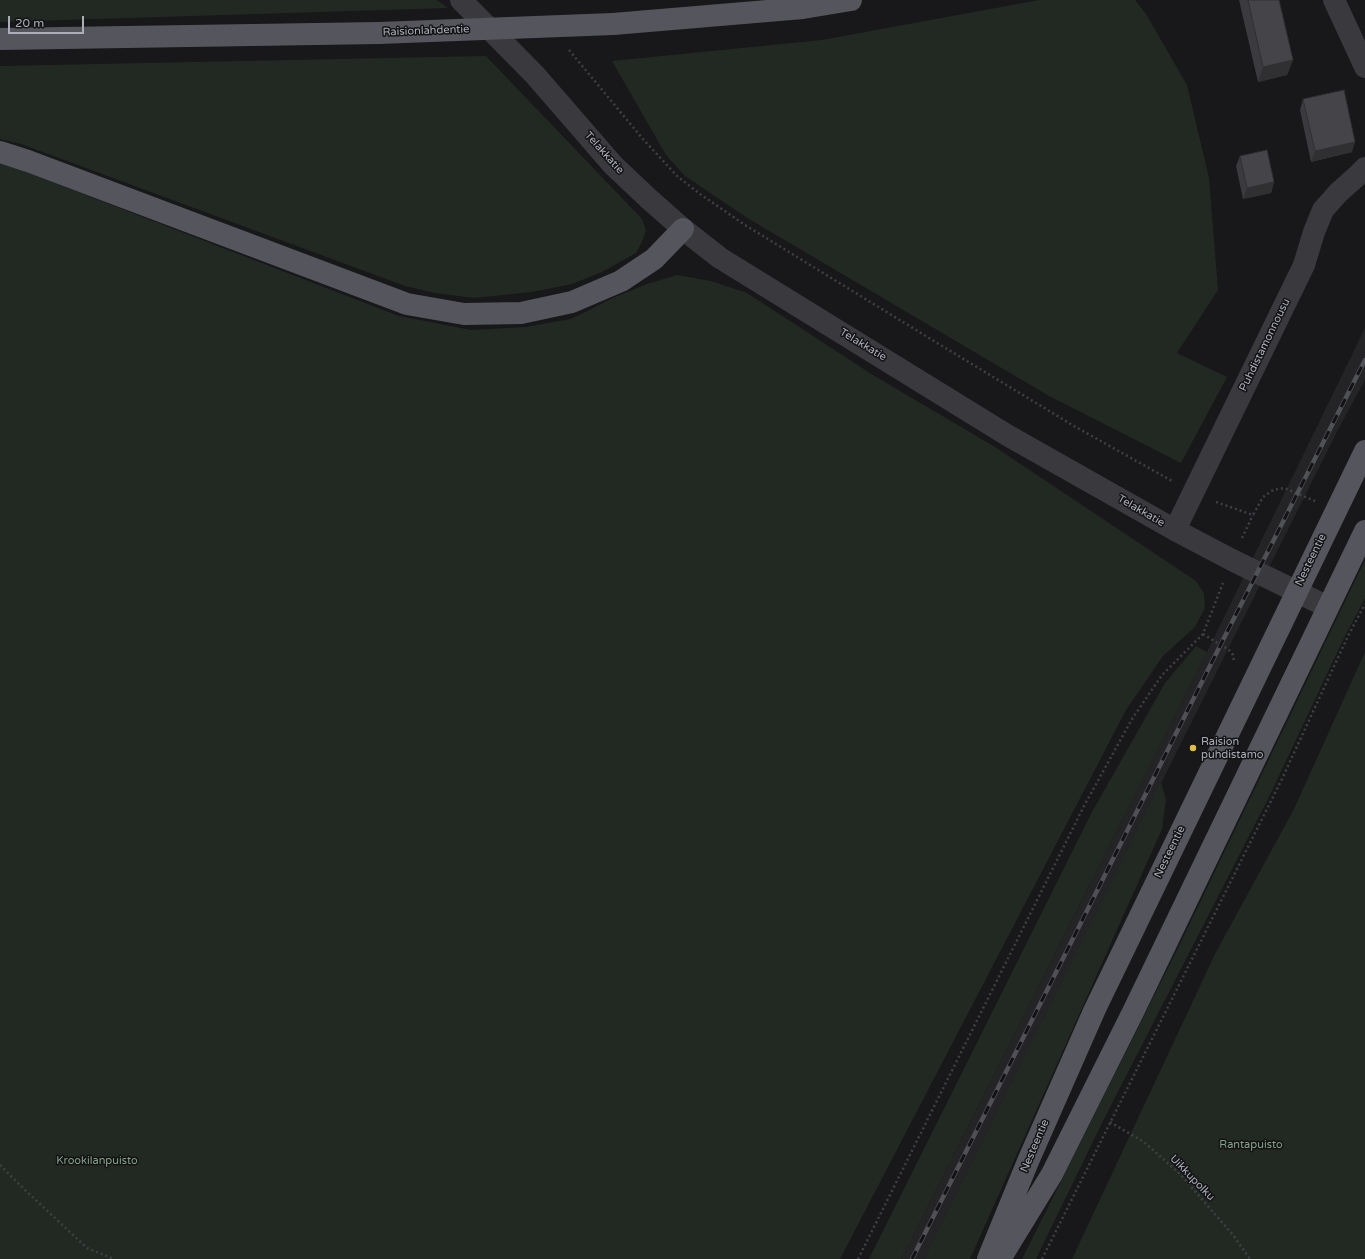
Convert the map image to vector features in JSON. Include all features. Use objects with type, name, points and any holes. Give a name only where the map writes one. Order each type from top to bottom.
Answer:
[{"type":"main road","name":"Raisionlahdentie","points":[[0,39],[379,33],[613,24],[803,8],[851,0]]},
{"type":"main road","points":[[0,152],[28,161],[407,304],[464,314],[521,313],[572,302],[621,281],[647,264],[654,259],[683,229]]},
{"type":"main road","name":"Nesteentie","points":[[988,1259],[1029,1159],[1095,1009],[1365,451]]},
{"type":"main road","points":[[1000,1259],[1052,1174],[1136,1005],[1365,531]]},
{"type":"street","name":"Telakkatie","points":[[461,0],[535,76],[614,165],[683,229],[720,258],[1007,435],[1175,530],[1328,607]]},
{"type":"street","points":[[1334,0],[1365,67]]},
{"type":"street","name":"Puhdistamonnousu","points":[[1175,530],[1304,265],[1314,232],[1324,210],[1338,193],[1365,168]]},
{"type":"path","points":[[566,48],[642,138],[677,176],[700,194],[745,225],[1074,426],[1175,483]]},
{"type":"path","points":[[1244,534],[1263,497],[1273,490],[1284,488],[1335,511]]},
{"type":"path","points":[[1214,501],[1253,515]]},
{"type":"path","points":[[858,1259],[1084,806],[1132,719],[1162,674],[1202,634],[1216,600]]},
{"type":"path","points":[[1042,1259],[1281,781],[1348,636],[1365,604]]},
{"type":"path","points":[[1202,634],[1230,650],[1233,655],[1234,662]]},
{"type":"path","name":"Uikkupolku","points":[[1110,1122],[1144,1142],[1182,1175],[1233,1235],[1250,1259]]},
{"type":"path","points":[[0,1165],[87,1248],[114,1259]]},
{"type":"shaded area","points":[[1365,328],[1365,380],[1339,428],[1222,661],[924,1259],[901,1259],[1207,652]]},
{"type":"green space","points":[[0,0],[437,0],[448,8],[0,22]]},
{"type":"green space","points":[[1039,0],[1135,0],[1146,14],[1187,85],[1209,178],[1218,290],[1177,353],[1227,377],[1181,463],[1049,396],[749,219],[685,176],[666,155],[612,61],[822,40]]},
{"type":"green space","points":[[486,56],[642,219],[646,230],[636,253],[602,272],[572,284],[532,292],[474,298],[435,293],[405,286],[21,144],[0,139],[0,66]]},
{"type":"green space","name":"Krookilanpuisto","points":[[0,164],[16,168],[399,316],[471,330],[525,327],[571,319],[615,297],[647,284],[677,275],[711,281],[747,293],[873,375],[995,447],[1196,581],[1204,593],[1205,608],[1195,627],[1163,656],[1126,710],[840,1259],[0,1259]]},
{"type":"green space","points":[[1365,560],[1365,598],[1343,640],[1269,797],[1103,1121],[1036,1259],[1022,1259],[1177,950]]},
{"type":"green space","points":[[1196,646],[1207,652],[901,1259],[869,1259],[1092,812],[1165,683]]},
{"type":"green space","name":"Rantapuisto","points":[[1365,652],[1365,1259],[1072,1259],[1215,954],[1294,809]]},
{"type":"green space","points":[[1161,782],[1166,800],[1162,829],[970,1259],[924,1259]]},
{"type":"building","points":[[1248,0],[1279,0],[1293,60],[1263,67]]},
{"type":"building","points":[[1344,90],[1355,142],[1315,151],[1303,99]]},
{"type":"building","points":[[1267,150],[1274,182],[1247,188],[1240,156]]},
{"type":"railway","points":[[912,1259],[1365,360]]},
{"type":"place","name":"Raision puhdistamo","points":[[1193,748]]}]
